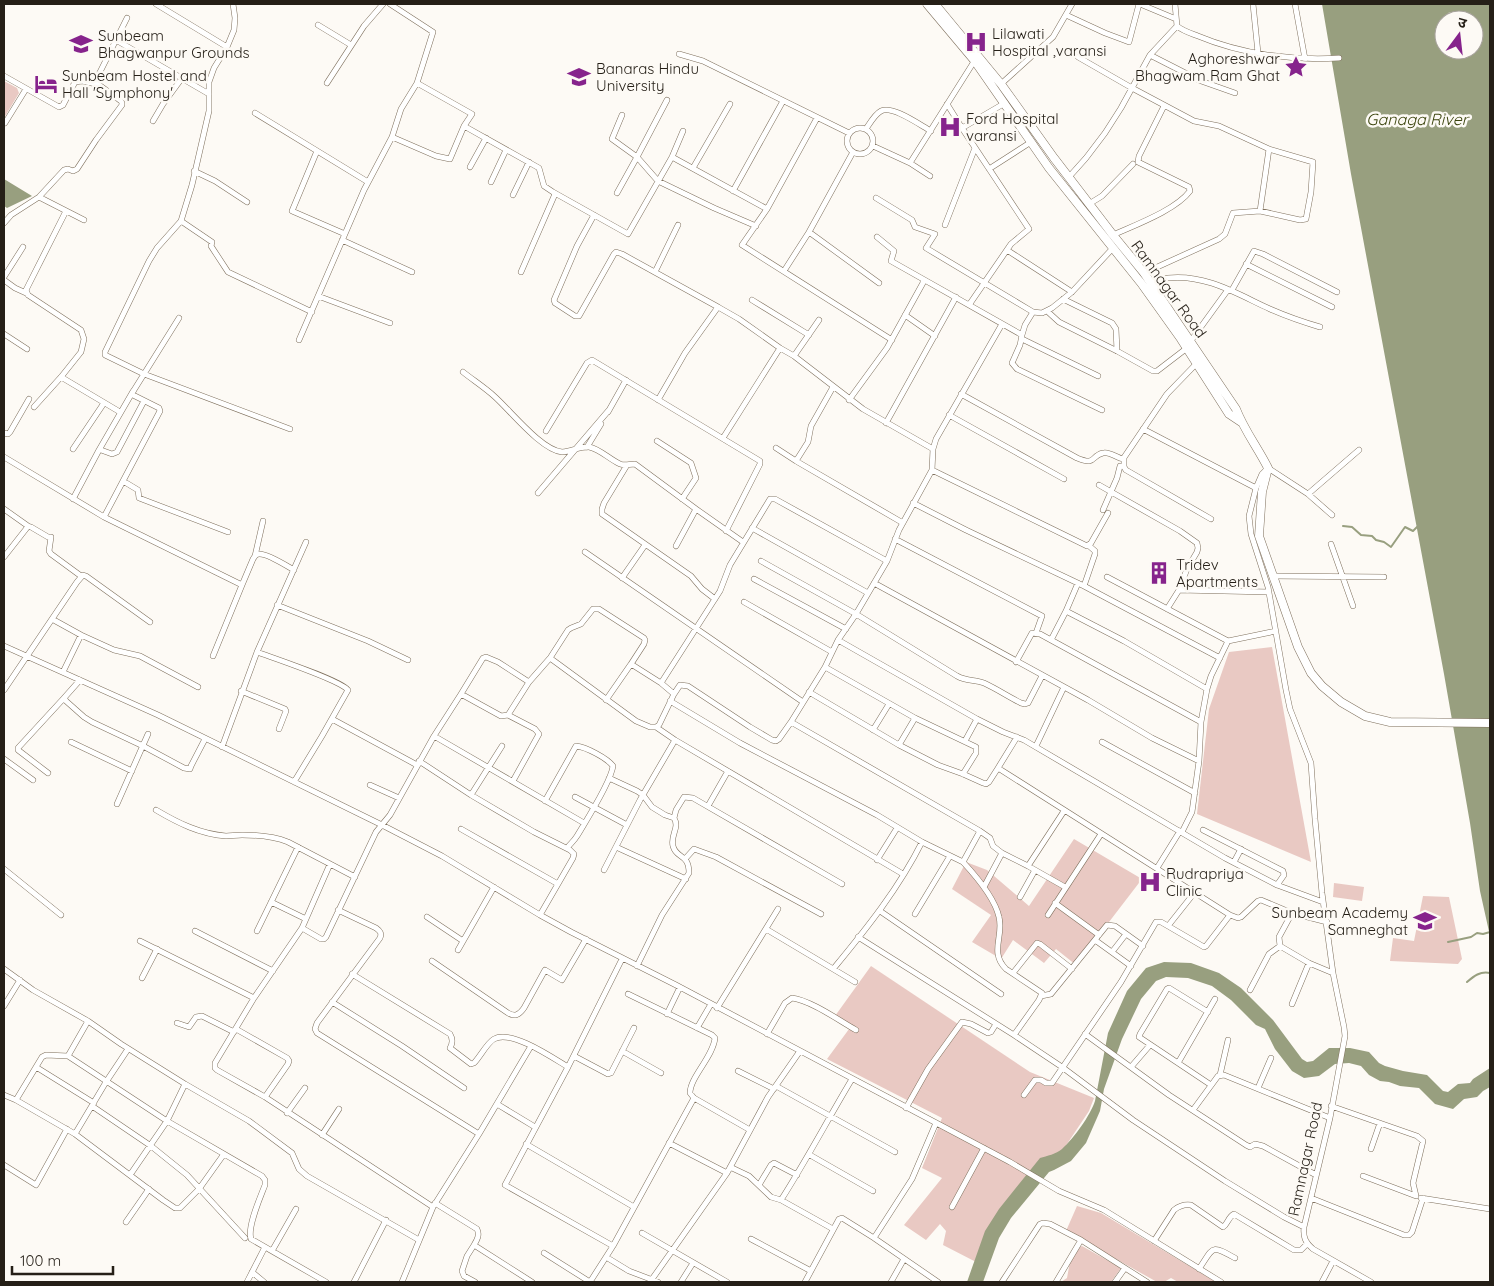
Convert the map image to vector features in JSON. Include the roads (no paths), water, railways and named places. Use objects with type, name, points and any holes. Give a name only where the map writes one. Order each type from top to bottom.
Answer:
[{"type":"main road","points":[[927,4],[976,58],[1049,168],[1189,345],[1196,363],[1229,414],[1241,422]]},
{"type":"main road","name":"Ramnagar Road","points":[[935,4],[976,58],[1001,84],[1089,204],[1144,273],[1170,311],[1189,345],[1236,409],[1241,422],[1268,468]]},
{"type":"main road","points":[[1268,468],[1262,492],[1259,536],[1298,646],[1311,673],[1322,686],[1341,702],[1365,716],[1390,722],[1490,723]]},
{"type":"street","points":[[156,4],[228,47]]},
{"type":"street","points":[[233,4],[234,30],[228,47],[217,63],[209,82],[209,111],[192,185],[181,221],[157,248],[149,261],[105,355],[144,374],[290,429]]},
{"type":"street","points":[[327,83],[364,26],[383,4]]},
{"type":"street","points":[[300,340],[368,182],[392,137],[401,109],[416,84],[433,32],[390,4]]},
{"type":"street","points":[[1001,84],[1053,37],[1072,4]]},
{"type":"street","points":[[1066,15],[1128,43],[1139,4],[1176,19]]},
{"type":"street","points":[[1175,4],[1177,26]]},
{"type":"street","points":[[1253,4],[1258,52]]},
{"type":"street","points":[[1295,4],[1305,59]]},
{"type":"street","points":[[96,84],[96,78],[127,18]]},
{"type":"street","points":[[318,25],[351,45]]},
{"type":"street","points":[[1177,26],[1214,42],[1275,56],[1305,59],[1339,58]]},
{"type":"street","points":[[1069,177],[1105,132],[1150,55],[1177,26]]},
{"type":"street","points":[[116,40],[209,94]]},
{"type":"street","points":[[678,54],[703,61],[849,133]]},
{"type":"street","points":[[1150,55],[1201,81],[1236,93]]},
{"type":"street","points":[[910,163],[976,58]]},
{"type":"street","points":[[1078,58],[1194,121],[1219,126],[1269,149],[1313,162],[1311,192],[1305,220],[1260,211],[1233,213],[1225,234],[1219,239],[1144,273]]},
{"type":"street","points":[[4,76],[59,107],[63,105],[75,82],[82,81],[96,84],[122,103],[77,169],[73,171],[64,170],[39,197],[11,215],[4,223]]},
{"type":"street","points":[[153,121],[182,78]]},
{"type":"street","points":[[392,137],[436,156],[450,159],[464,126],[472,114],[416,84]]},
{"type":"street","points":[[4,123],[26,89]]},
{"type":"street","points":[[617,193],[666,100]]},
{"type":"street","points":[[733,191],[783,101]]},
{"type":"street","points":[[962,128],[1005,103]]},
{"type":"street","points":[[693,168],[730,104]]},
{"type":"street","points":[[947,104],[1029,229],[1011,244],[968,304]]},
{"type":"street","points":[[1113,235],[1174,206],[1190,191],[1189,187],[1138,162],[1139,156],[1164,106]]},
{"type":"street","points":[[866,129],[879,111],[886,109],[900,113],[930,131]]},
{"type":"street","points":[[255,114],[368,182]]},
{"type":"street","points":[[622,115],[612,139],[637,157],[658,181],[756,226]]},
{"type":"street","points":[[817,118],[767,209],[742,245],[892,340]]},
{"type":"street","points":[[464,126],[539,168],[544,186],[555,194],[628,234],[672,157],[683,131]]},
{"type":"street","points":[[856,128],[866,129],[873,137],[873,146],[865,154],[853,152],[850,150],[847,141],[849,133],[856,128]]},
{"type":"street","points":[[470,167],[486,138]]},
{"type":"street","points":[[989,169],[1031,142]]},
{"type":"street","points":[[873,146],[910,163],[930,176]]},
{"type":"street","points":[[945,225],[976,148]]},
{"type":"street","points":[[1260,211],[1269,149]]},
{"type":"street","points":[[491,182],[506,150]]},
{"type":"street","points":[[317,151],[292,211],[345,234]]},
{"type":"street","points":[[784,272],[809,232],[853,152]]},
{"type":"street","points":[[672,157],[767,209]]},
{"type":"street","points":[[512,195],[529,162]]},
{"type":"street","points":[[1089,204],[1102,196],[1133,164]]},
{"type":"street","points":[[194,171],[215,181],[248,202]]},
{"type":"street","points":[[520,272],[555,194]]},
{"type":"street","points":[[39,197],[84,220]]},
{"type":"street","points":[[876,198],[912,220],[915,227],[935,234],[926,248],[1034,312],[1042,313],[1047,311],[1072,292],[1113,248]]},
{"type":"street","points":[[26,292],[26,288],[66,211]]},
{"type":"street","points":[[594,215],[577,246],[553,301],[555,304],[575,316],[579,316],[616,252],[738,319],[794,356],[849,400],[933,449]]},
{"type":"street","points":[[181,221],[212,242],[211,246],[228,272],[312,312]]},
{"type":"street","points":[[655,272],[678,225]]},
{"type":"street","points":[[809,232],[879,284]]},
{"type":"street","points":[[877,237],[894,252],[891,261],[1022,337],[1098,376]]},
{"type":"street","points":[[342,240],[412,272]]},
{"type":"street","points":[[23,247],[4,278],[15,288],[26,292],[81,330],[84,339],[81,352],[34,407]]},
{"type":"street","points":[[1007,250],[1072,292]]},
{"type":"street","points":[[1047,311],[1059,322],[1118,350],[1155,372],[1189,345],[1227,291],[1232,290],[1254,251],[1258,251],[1336,292]]},
{"type":"street","points":[[1246,264],[1332,307]]},
{"type":"street","points":[[1150,283],[1169,278],[1196,279],[1209,282],[1232,290],[1270,309],[1320,327]]},
{"type":"street","points":[[849,400],[887,348],[924,281]]},
{"type":"street","points":[[318,296],[390,323]]},
{"type":"street","points":[[886,423],[956,297]]},
{"type":"street","points":[[1063,299],[1112,323],[1116,329],[1118,350]]},
{"type":"street","points":[[752,300],[809,335]]},
{"type":"street","points":[[658,400],[685,353],[718,307]]},
{"type":"street","points":[[1034,312],[1024,324],[1022,337],[1012,360],[1013,365],[1017,369],[1102,410]]},
{"type":"street","points":[[906,315],[935,336]]},
{"type":"street","points":[[73,499],[120,412],[179,318]]},
{"type":"street","points":[[794,356],[819,320]]},
{"type":"street","points":[[656,727],[680,685],[688,686],[772,740],[776,741],[779,739],[825,667],[838,640],[856,614],[887,561],[895,539],[932,470],[933,449],[936,439],[1002,324]]},
{"type":"street","points":[[4,334],[27,349]]},
{"type":"street","points":[[724,438],[780,348]]},
{"type":"street","points":[[546,431],[587,363],[592,360],[760,461],[726,531]]},
{"type":"street","points":[[1196,363],[1167,394],[1124,458],[1124,467],[1126,470],[1211,519]]},
{"type":"street","points":[[463,372],[493,396],[518,422],[545,444],[564,452],[587,447],[593,448],[618,463],[632,464],[639,467],[743,542]]},
{"type":"street","points":[[61,377],[120,412]]},
{"type":"street","points":[[587,447],[626,380]]},
{"type":"street","points":[[796,461],[808,442],[811,426],[833,387]]},
{"type":"street","points":[[104,516],[160,411],[159,408],[132,393]]},
{"type":"street","points":[[961,394],[1086,462],[1105,452],[1120,459],[1124,458]]},
{"type":"street","points":[[4,433],[8,434],[10,432],[29,399]]},
{"type":"street","points":[[99,450],[112,454],[117,452],[144,401]]},
{"type":"street","points":[[72,449],[104,403]]},
{"type":"street","points":[[538,493],[609,410]]},
{"type":"street","points":[[950,415],[1064,479]]},
{"type":"street","points":[[1143,429],[1256,488]]},
{"type":"street","points":[[657,441],[691,464],[696,478],[682,499]]},
{"type":"street","points":[[776,448],[903,523]]},
{"type":"street","points":[[1308,494],[1359,450]]},
{"type":"street","points":[[4,457],[104,516],[242,586]]},
{"type":"street","points":[[627,465],[604,503],[602,514],[691,576],[714,599]]},
{"type":"street","points":[[1088,545],[1106,511],[1120,466]]},
{"type":"street","points":[[1292,913],[1279,937],[1280,946],[1309,963],[1333,973],[1323,902],[1311,763],[1290,709],[1269,592],[1251,534],[1249,516],[1256,488],[1262,474],[1268,468],[1308,494],[1332,516]]},
{"type":"street","points":[[932,470],[1085,546],[1088,545],[1095,551],[1081,585],[1050,640]]},
{"type":"street","points":[[123,480],[138,490],[139,498],[228,532]]},
{"type":"street","points":[[1099,485],[1180,531],[1197,543],[1197,552],[1187,569],[1179,590],[1167,609]]},
{"type":"street","points":[[661,683],[720,591],[730,564],[768,500],[772,498],[887,561]]},
{"type":"street","points":[[913,503],[1081,585],[1220,658]]},
{"type":"street","points":[[4,509],[28,526],[51,537],[49,551],[51,554],[82,576],[86,576],[150,622]]},
{"type":"street","points":[[676,546],[696,509]]},
{"type":"street","points":[[213,656],[255,556],[263,521]]},
{"type":"street","points":[[4,557],[28,526]]},
{"type":"street","points":[[752,528],[868,593]]},
{"type":"street","points":[[895,539],[1042,616],[1036,633],[1034,632],[1030,637],[1016,662]]},
{"type":"street","points":[[222,747],[241,691],[306,542]]},
{"type":"street","points":[[1332,544],[1353,606]]},
{"type":"street","points":[[622,578],[645,545]]},
{"type":"street","points":[[584,552],[803,702]]},
{"type":"street","points":[[255,556],[260,554],[266,555],[294,570]]},
{"type":"street","points":[[761,561],[856,614],[957,676],[968,681],[978,681],[986,684],[1020,703],[1025,704],[1028,702],[1042,676]]},
{"type":"street","points":[[4,690],[82,576]]},
{"type":"street","points":[[1273,576],[1384,577]]},
{"type":"street","points":[[1107,577],[1228,641],[1276,631]]},
{"type":"street","points":[[754,580],[846,630]]},
{"type":"street","points":[[874,583],[1064,687],[1152,738],[1198,761]]},
{"type":"street","points":[[1179,590],[1269,592]]},
{"type":"street","points":[[744,602],[832,652]]},
{"type":"street","points":[[277,605],[368,641],[408,660]]},
{"type":"street","points":[[508,716],[529,682],[550,658],[568,630],[581,624],[593,609],[596,608],[645,640],[606,700]]},
{"type":"street","points":[[1066,611],[1124,641],[1207,689]]},
{"type":"street","points":[[52,619],[81,636],[120,652],[136,654],[198,687]]},
{"type":"street","points":[[1036,633],[1201,722]]},
{"type":"street","points":[[63,672],[81,636]]},
{"type":"street","points":[[838,640],[977,719],[1036,746],[1234,862],[1277,885],[1323,902]]},
{"type":"street","points":[[1157,868],[1192,812],[1201,722],[1207,689],[1211,676],[1228,641]]},
{"type":"street","points":[[4,646],[158,715],[382,824],[442,856],[540,915],[622,959],[680,987],[984,1148],[1050,1186],[1104,1210],[1221,1282]]},
{"type":"street","points":[[257,652],[334,681],[348,690],[294,782]]},
{"type":"street","points":[[302,928],[324,940],[376,832],[390,815],[418,763],[483,658],[486,657],[498,662],[529,682]]},
{"type":"street","points":[[550,658],[636,721],[650,727],[656,727],[903,874]]},
{"type":"street","points":[[631,664],[661,683],[674,694]]},
{"type":"street","points":[[825,667],[915,718],[973,745],[977,749],[976,753],[963,774]]},
{"type":"street","points":[[48,773],[18,750],[18,748],[80,680]]},
{"type":"street","points":[[1036,746],[1064,687]]},
{"type":"street","points":[[241,691],[285,709],[285,715],[279,729]]},
{"type":"street","points":[[809,692],[899,746],[938,765],[986,784],[1017,737]]},
{"type":"street","points":[[461,694],[501,716],[508,716],[535,729],[539,734],[513,781]]},
{"type":"street","points":[[64,698],[92,722],[184,768],[190,768],[205,739]]},
{"type":"street","points":[[670,701],[740,743],[814,781],[922,842],[963,862],[984,887],[999,914],[998,957],[1001,964],[1039,990],[1042,993],[1041,996]]},
{"type":"street","points":[[873,730],[890,704]]},
{"type":"street","points":[[899,746],[915,718]]},
{"type":"street","points":[[332,719],[418,763],[534,832],[572,851],[574,856],[540,915]]},
{"type":"street","points":[[965,741],[977,719]]},
{"type":"street","points":[[791,722],[980,831],[990,838],[993,846],[1002,853],[1065,887]]},
{"type":"street","points":[[117,804],[148,734]]},
{"type":"street","points":[[434,736],[584,823]]},
{"type":"street","points":[[604,870],[643,795],[675,740]]},
{"type":"street","points":[[71,742],[132,771]]},
{"type":"street","points":[[1102,742],[1195,793]]},
{"type":"street","points":[[471,795],[502,746]]},
{"type":"street","points":[[545,801],[576,746],[612,764],[613,769],[610,778],[576,838],[566,848]]},
{"type":"street","points":[[4,759],[33,780]]},
{"type":"street","points":[[998,768],[1230,915],[1238,918],[1258,900],[1261,900],[1292,913],[1327,922]]},
{"type":"street","points":[[708,806],[728,771]]},
{"type":"street","points":[[610,778],[631,787],[643,795],[652,807],[674,818],[677,826],[672,844],[674,849],[686,859],[689,865],[689,873],[686,879],[670,900],[637,966]]},
{"type":"street","points":[[370,785],[399,798]]},
{"type":"street","points":[[575,797],[627,825]]},
{"type":"street","points":[[674,818],[676,810],[684,797],[693,798],[842,884]]},
{"type":"street","points":[[156,810],[195,830],[228,836],[269,836],[282,840],[355,878]]},
{"type":"street","points":[[1028,866],[1064,810]]},
{"type":"street","points":[[878,860],[897,828]]},
{"type":"street","points":[[461,829],[558,884]]},
{"type":"street","points":[[1202,830],[1283,871],[1284,875],[1277,885]]},
{"type":"street","points":[[963,862],[980,831]]},
{"type":"street","points":[[1048,915],[1102,834]]},
{"type":"street","points":[[834,968],[892,894],[922,842]]},
{"type":"street","points":[[257,931],[298,847]]},
{"type":"street","points":[[616,847],[686,879]]},
{"type":"street","points":[[686,859],[694,849],[699,850],[716,857],[821,914]]},
{"type":"street","points":[[1234,862],[1241,849]]},
{"type":"street","points":[[984,887],[1002,853]]},
{"type":"street","points":[[915,914],[950,856]]},
{"type":"street","points":[[330,864],[302,928],[254,998],[215,1063],[215,1068],[265,1097],[434,1205],[478,1229],[478,1238],[467,1256],[462,1271],[464,1276],[475,1282]]},
{"type":"street","points":[[4,870],[61,915]]},
{"type":"street","points":[[1020,897],[1035,870]]},
{"type":"street","points":[[458,950],[494,887]]},
{"type":"street","points":[[1168,926],[1194,892]]},
{"type":"street","points":[[271,902],[306,919]]},
{"type":"street","points":[[1055,903],[1099,935]]},
{"type":"street","points":[[717,1008],[778,909]]},
{"type":"street","points":[[338,910],[380,930],[381,934],[380,938],[317,1024],[316,1029],[318,1033],[479,1134]]},
{"type":"street","points":[[880,911],[1001,994]]},
{"type":"street","points":[[1024,1095],[1035,1080],[1041,1080],[1046,1084],[1052,1083],[1111,998],[1156,922],[1161,922],[1204,947],[1230,915]]},
{"type":"street","points":[[427,917],[464,941]]},
{"type":"street","points":[[1014,1035],[1041,996],[1051,994],[1109,924],[1115,926],[1143,946]]},
{"type":"street","points":[[766,929],[855,982]]},
{"type":"street","points":[[195,931],[273,971]]},
{"type":"street","points":[[1112,952],[1126,934]]},
{"type":"street","points":[[858,937],[1014,1035],[1133,1120],[1225,1181],[1304,1227]]},
{"type":"street","points":[[432,961],[513,1016],[520,1013],[524,1008],[545,970],[562,980],[586,939]]},
{"type":"street","points":[[1095,940],[1131,966]]},
{"type":"street","points":[[140,941],[254,998]]},
{"type":"street","points":[[1013,973],[1037,943],[1072,969]]},
{"type":"street","points":[[1250,990],[1270,954],[1280,946]]},
{"type":"street","points":[[142,978],[157,949]]},
{"type":"street","points":[[613,1246],[505,1184],[574,1056],[622,959]]},
{"type":"street","points":[[1292,1004],[1309,963]]},
{"type":"street","points":[[4,969],[33,990],[248,1121],[292,1153],[298,1169],[307,1176],[419,1240]]},
{"type":"street","name":"Ramnagar Road","points":[[1307,1244],[1304,1239],[1304,1227],[1330,1118],[1345,1036],[1333,973]]},
{"type":"street","points":[[352,974],[450,1034],[452,1038],[450,1048],[471,1064],[474,1064],[492,1040],[513,1038],[532,1046],[568,1067]]},
{"type":"street","points":[[4,1006],[20,980]]},
{"type":"street","points":[[667,1014],[680,987]]},
{"type":"street","points":[[1208,1012],[1169,988],[1140,1034],[1140,1038],[1211,1084]]},
{"type":"street","points":[[628,994],[715,1038],[708,1057],[691,1086],[690,1093],[694,1098],[750,1130]]},
{"type":"street","points":[[767,1034],[785,1003],[792,998],[799,998],[856,1030]]},
{"type":"street","points":[[1178,1063],[1215,999]]},
{"type":"street","points":[[332,1002],[464,1088]]},
{"type":"street","points":[[697,1028],[711,1004]]},
{"type":"street","points":[[177,1023],[189,1028],[196,1017],[202,1016],[235,1030],[287,1058],[288,1064],[265,1097]]},
{"type":"street","points":[[68,1056],[88,1022]]},
{"type":"street","points":[[906,1108],[928,1069],[962,1022],[971,1024],[988,1033],[996,1024]]},
{"type":"street","points":[[574,1056],[608,1074],[611,1073],[634,1028]]},
{"type":"street","points":[[1085,1034],[1169,1095],[1246,1145],[1255,1144],[1263,1146],[1316,1175]]},
{"type":"street","points":[[1193,1110],[1211,1084],[1220,1075],[1228,1040]]},
{"type":"street","points":[[1131,1067],[1150,1045]]},
{"type":"street","points":[[402,1282],[434,1205],[532,1046]]},
{"type":"street","points":[[75,1134],[128,1049]]},
{"type":"street","points":[[622,1051],[661,1073]]},
{"type":"street","points":[[651,1281],[727,1173],[775,1087],[800,1051]]},
{"type":"street","points":[[16,1100],[42,1057],[46,1055],[68,1056],[167,1121],[262,1176],[265,1180],[265,1185],[252,1222],[251,1239],[326,1282]]},
{"type":"street","points":[[1258,1088],[1271,1058]]},
{"type":"street","points":[[36,1067],[93,1105],[187,1175],[245,1238]]},
{"type":"street","points":[[738,1071],[775,1087],[895,1152]]},
{"type":"street","points":[[1220,1075],[1229,1076],[1330,1118]]},
{"type":"street","points":[[781,1200],[810,1155],[852,1079]]},
{"type":"street","points":[[130,1175],[167,1121],[185,1084]]},
{"type":"street","points":[[287,1112],[305,1088]]},
{"type":"street","points":[[4,1095],[75,1134],[171,1206],[180,1208],[198,1189],[224,1154]]},
{"type":"street","points":[[544,1253],[590,1282],[613,1246],[694,1098]]},
{"type":"street","points":[[497,1104],[535,1128]]},
{"type":"street","points":[[1331,1106],[1417,1136],[1423,1141],[1413,1183],[1416,1196]]},
{"type":"street","points":[[322,1135],[339,1109]]},
{"type":"street","points":[[874,1238],[912,1179],[936,1123]]},
{"type":"street","points":[[1371,1149],[1380,1123]]},
{"type":"street","points":[[4,1165],[36,1184],[67,1129]]},
{"type":"street","points":[[670,1143],[727,1173]]},
{"type":"street","points":[[526,1144],[634,1207]]},
{"type":"street","points":[[952,1207],[984,1148]]},
{"type":"street","points":[[810,1155],[873,1191]]},
{"type":"street","points":[[759,1185],[771,1165],[774,1164],[797,1175]]},
{"type":"street","points":[[730,1167],[749,1176],[766,1194],[781,1200],[833,1229]]},
{"type":"street","points":[[1364,1176],[1423,1198],[1490,1209]]},
{"type":"street","points":[[126,1222],[149,1189]]},
{"type":"street","points":[[1311,1198],[1404,1235],[1409,1235],[1412,1232],[1423,1198]]},
{"type":"street","points":[[1154,1241],[1174,1210],[1179,1206],[1187,1204],[1222,1227],[1225,1226],[1234,1214],[1294,1250],[1301,1250],[1307,1244],[1371,1282]]},
{"type":"street","points":[[272,1252],[296,1209]]},
{"type":"street","points":[[804,1282],[839,1218],[874,1238],[938,1282]]},
{"type":"street","points":[[354,1282],[386,1220]]},
{"type":"street","points":[[1002,1282],[1040,1224],[1043,1223],[1050,1224],[1081,1240],[1147,1282]]},
{"type":"street","points":[[642,1233],[727,1282]]},
{"type":"street","points":[[751,1239],[811,1271]]},
{"type":"street","points":[[1056,1282],[1081,1240]]},
{"type":"street","points":[[474,1245],[532,1282]]},
{"type":"street","points":[[247,1282],[265,1247]]},
{"type":"street","points":[[1199,1269],[1215,1249],[1219,1249],[1234,1258]]},
{"type":"street","points":[[606,1256],[629,1271],[651,1281],[658,1282]]},
{"type":"street","points":[[890,1282],[904,1259]]},
{"type":"street","points":[[1322,1282],[1334,1261]]},
{"type":"street","points":[[681,1282],[693,1263]]},
{"type":"street","points":[[1115,1282],[1125,1268]]},
{"type":"street","points":[[252,1272],[264,1282]]},
{"type":"water","name":"Ganaga River","points":[[1322,4],[1490,4],[1490,936],[1480,891],[1444,674],[1351,174]]},
{"type":"water","points":[[4,179],[32,196],[7,208],[4,206]]},
{"type":"water","points":[[1164,962],[1191,963],[1219,973],[1241,988],[1273,1020],[1302,1059],[1307,1062],[1313,1061],[1329,1048],[1350,1048],[1369,1052],[1379,1063],[1385,1066],[1427,1075],[1443,1091],[1448,1092],[1458,1084],[1470,1083],[1490,1068],[1490,1087],[1477,1097],[1464,1099],[1453,1109],[1435,1104],[1419,1088],[1380,1081],[1369,1075],[1361,1066],[1349,1063],[1335,1064],[1319,1076],[1304,1078],[1292,1071],[1275,1049],[1265,1029],[1256,1025],[1231,1000],[1212,986],[1188,978],[1166,977],[1156,981],[1141,999],[1122,1039],[1104,1089],[1100,1111],[1086,1143],[1071,1161],[1049,1172],[1011,1218],[999,1238],[983,1282],[967,1282],[985,1231],[999,1209],[1040,1158],[1054,1154],[1062,1149],[1086,1120],[1095,1101],[1108,1033],[1127,991],[1146,968]]},
{"type":"waterway","points":[[1343,526],[1352,527],[1361,535],[1372,536],[1391,547],[1405,527],[1413,531],[1417,527]]},
{"type":"waterway","points":[[1448,942],[1471,937],[1477,933],[1490,932]]},
{"type":"waterway","points":[[1467,982],[1480,973],[1490,973]]},
{"type":"place","name":"Lilawati Hospital ,varansi","points":[[976,42]]},
{"type":"place","name":"Sunbeam Bhagwanpur Grounds","points":[[81,44]]},
{"type":"place","name":"Aghoreshwar Bhagwam Ram Ghat","points":[[1296,67]]},
{"type":"place","name":"Banaras Hindu University","points":[[579,77]]},
{"type":"place","name":"Sunbeam Hostel and Hall 'Symphony'","points":[[46,84]]},
{"type":"place","name":"Ford Hospital varansi","points":[[950,127]]},
{"type":"place","name":"Tridev Apartments","points":[[1159,573]]},
{"type":"place","name":"Rudrapriya Clinic","points":[[1150,882]]},
{"type":"place","name":"Sunbeam Academy Samneghat","points":[[1425,921]]}]
